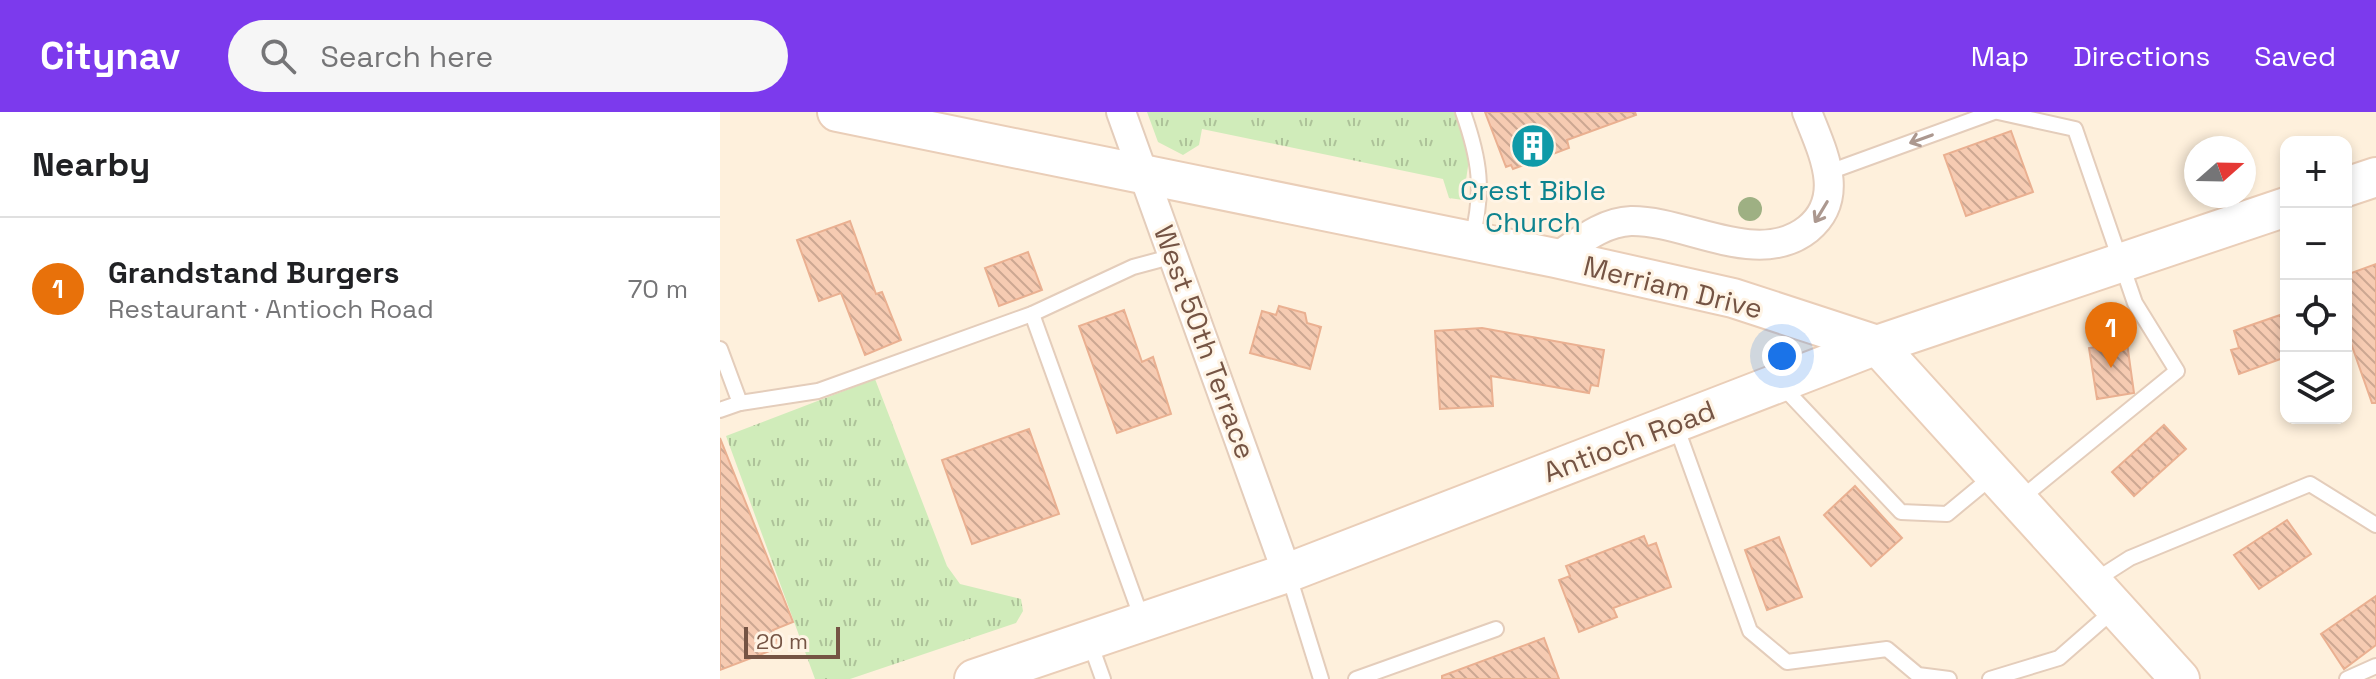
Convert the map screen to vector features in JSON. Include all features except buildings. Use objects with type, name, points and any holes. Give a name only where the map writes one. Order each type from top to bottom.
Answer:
[{"type":"main road","name":"Merriam Drive","points":[[837,112],[1472,239],[1733,298],[1877,345],[2180,679]]},
{"type":"main road","points":[[2352,185],[2376,177]]},
{"type":"main road","name":"Antioch Road","points":[[974,679],[1287,573],[1877,345],[2283,208]]},
{"type":"street","name":"West 50th Terrace","points":[[1121,112],[1287,573]]},
{"type":"street","points":[[1555,258],[1599,229],[1631,221],[1745,243],[1784,243],[1821,217],[1830,195],[1829,172],[1807,112]]},
{"type":"lane","points":[[1463,112],[1475,147],[1481,193],[1472,239]]},
{"type":"lane","points":[[1779,383],[1901,512],[1947,514],[2007,487],[2177,371],[2135,303],[2075,129],[1996,112],[1829,172]]},
{"type":"lane","points":[[720,410],[740,403],[818,391],[1032,314],[1133,267],[1174,256]]},
{"type":"lane","points":[[1032,314],[1143,622]]},
{"type":"lane","points":[[720,349],[740,403]]},
{"type":"lane","points":[[1674,423],[1750,631],[1787,662],[1887,649],[1918,675],[1949,679]]},
{"type":"lane","points":[[1990,679],[2059,658],[2130,558],[2310,484],[2376,525]]},
{"type":"lane","points":[[1287,573],[1321,679]]},
{"type":"lane","points":[[1356,679],[1496,629]]},
{"type":"lane","points":[[1089,640],[1103,679]]},
{"type":"lane","points":[[2347,679],[2376,666]]},
{"type":"green space","points":[[1147,112],[1456,112],[1470,153],[1463,200],[1449,198],[1443,179],[1202,129],[1199,145],[1183,155],[1158,142]]},
{"type":"green space","points":[[875,379],[947,566],[960,584],[1021,599],[1023,611],[1016,623],[850,679],[815,679],[726,436]]},
{"type":"place","name":"Crest Bible Church","points":[[1533,146]]},
{"type":"place","name":"Grandstand Burgers","points":[[2111,368]]}]
